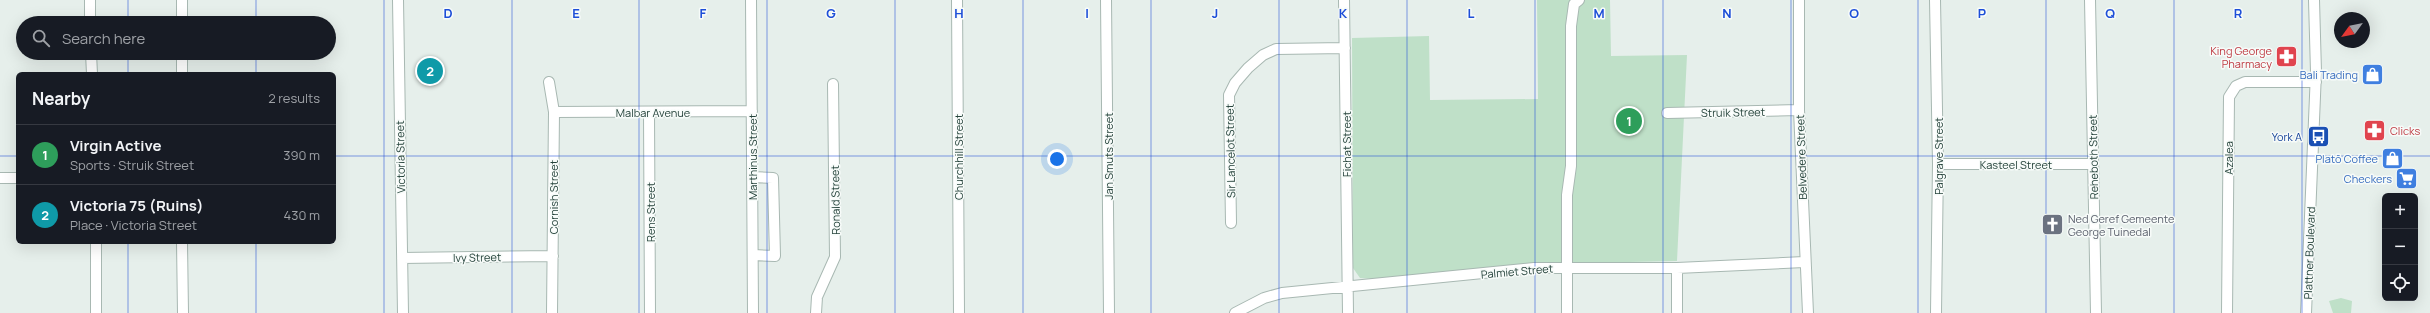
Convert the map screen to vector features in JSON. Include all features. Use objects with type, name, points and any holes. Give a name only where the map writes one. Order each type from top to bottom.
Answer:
[{"type":"street","points":[[90,0],[90,16]]},
{"type":"street","points":[[182,0],[182,16]]},
{"type":"street","name":"Victoria Street","points":[[398,0],[403,313]]},
{"type":"street","name":"Marthinus Street","points":[[751,0],[753,313]]},
{"type":"street","name":"Churchhill Street","points":[[957,0],[959,313]]},
{"type":"street","name":"Jan Smuts Street","points":[[1106,0],[1109,313]]},
{"type":"street","name":"Fichat Street","points":[[1344,0],[1348,313]]},
{"type":"street","points":[[1567,313],[1567,195],[1572,166],[1571,26],[1574,4],[1579,0]]},
{"type":"street","name":"Belvedere Street","points":[[1799,0],[1799,110],[1804,262],[1808,313]]},
{"type":"street","name":"Palgrave Street","points":[[1935,0],[1938,164],[1936,313]]},
{"type":"street","name":"Reheboth Street","points":[[2090,0],[2096,313]]},
{"type":"street","name":"Plattner Boulevard","points":[[2306,313],[2310,193],[2313,177],[2312,82],[2309,9],[2312,0]]},
{"type":"street","name":"Sir Lancelot Street","points":[[1231,223],[1229,96],[1235,83],[1263,56],[1276,49],[1345,48]]},
{"type":"street","points":[[91,60],[92,72]]},
{"type":"street","points":[[182,60],[182,72]]},
{"type":"street","name":"Cornish Street","points":[[550,82],[554,112],[552,313]]},
{"type":"street","name":"Azalea","points":[[2227,313],[2229,97],[2236,86],[2245,82],[2312,82]]},
{"type":"street","name":"Ronald Street","points":[[816,313],[817,297],[834,257],[833,84]]},
{"type":"street","name":"Struik Street","points":[[1667,113],[1799,110]]},
{"type":"street","name":"Malbar Avenue","points":[[554,112],[752,112]]},
{"type":"street","name":"Rens Street","points":[[649,112],[650,313]]},
{"type":"street","name":"Kasteel Street","points":[[1938,164],[2093,164]]},
{"type":"street","points":[[752,177],[773,178],[775,256],[753,255]]},
{"type":"street","points":[[0,178],[16,178]]},
{"type":"street","points":[[96,244],[96,313]]},
{"type":"street","points":[[182,244],[183,313]]},
{"type":"street","name":"Ivy Street","points":[[402,258],[552,256]]},
{"type":"street","name":"Palmiet Street","points":[[1235,313],[1276,294],[1534,268],[1677,268],[1804,262]]},
{"type":"street","points":[[1677,268],[1677,313]]},
{"type":"green space","points":[[1537,0],[1610,0],[1611,56],[1687,55],[1677,261],[1534,264],[1372,279],[1360,278],[1353,268],[1352,38],[1429,36],[1430,100],[1538,99]]},
{"type":"green space","points":[[2341,298],[2352,301],[2351,313],[2333,313],[2329,301]]},
{"type":"place","name":"King George Pharmacy","points":[[2287,56]]},
{"type":"place","name":"Victoria 75 (Ruins)","points":[[430,71]]},
{"type":"place","name":"Bali Trading","points":[[2373,74]]},
{"type":"place","name":"Virgin Active","points":[[1629,121]]},
{"type":"place","name":"Clicks","points":[[2374,130]]},
{"type":"place","name":"York A","points":[[2318,136]]},
{"type":"place","name":"Platō Coffee","points":[[2393,158]]},
{"type":"place","name":"Checkers","points":[[2407,178]]},
{"type":"place","name":"Ned Geref Gemeente George Tuinedal","points":[[2052,224]]}]
